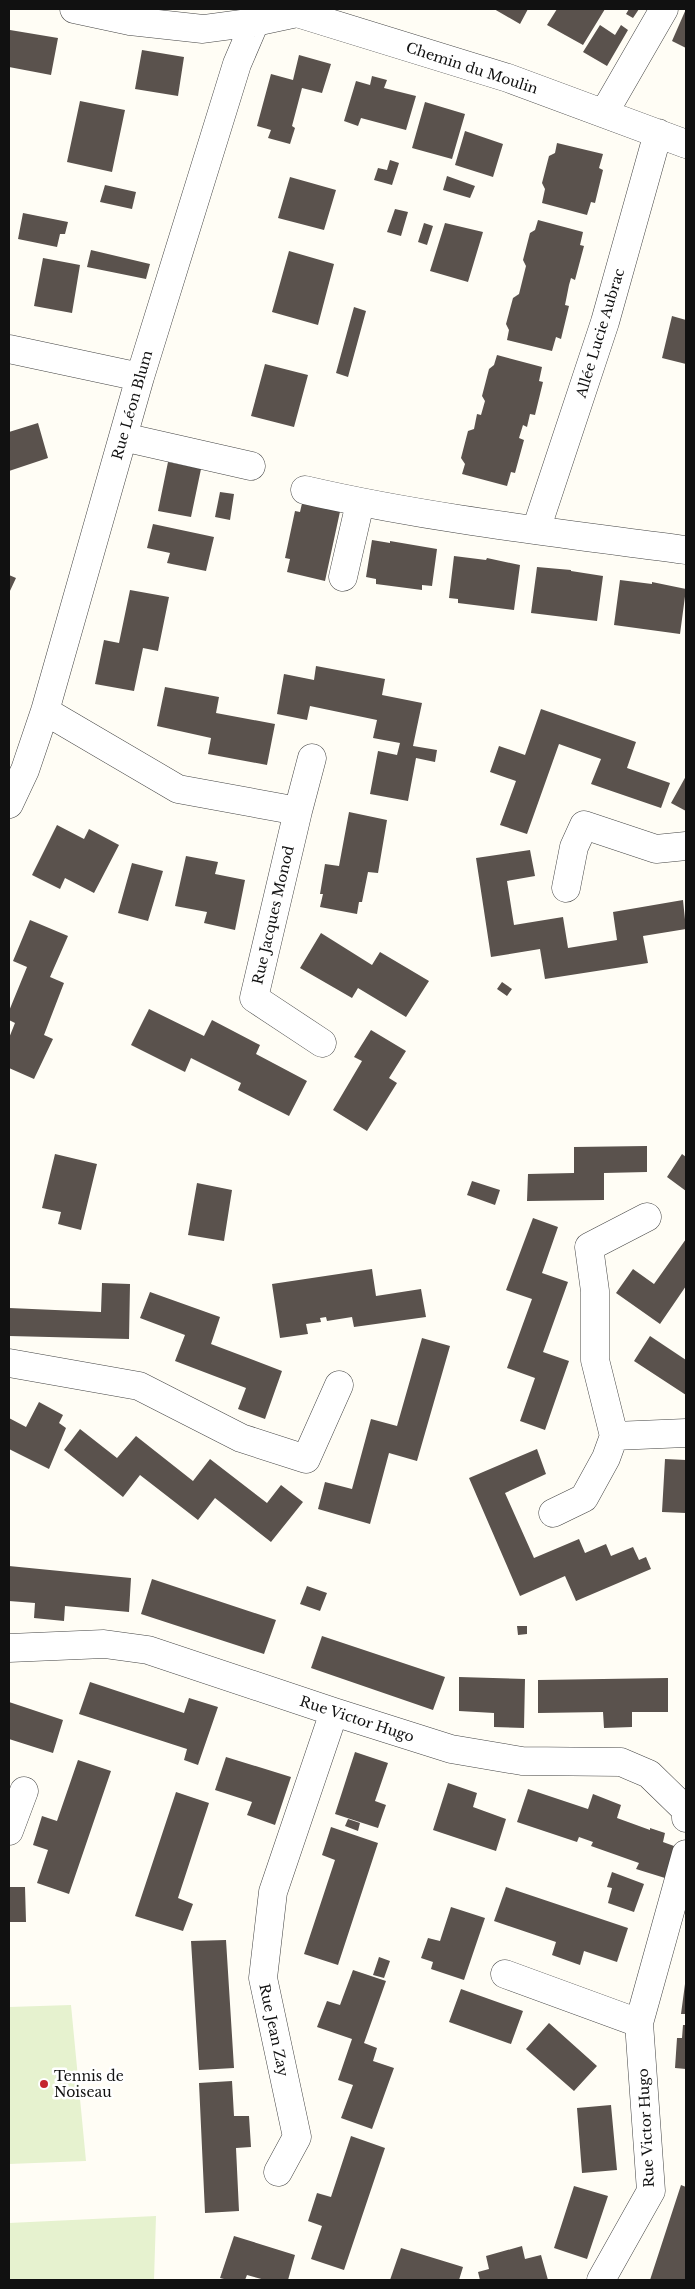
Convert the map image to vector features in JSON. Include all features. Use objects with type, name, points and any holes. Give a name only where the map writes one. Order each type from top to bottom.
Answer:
[{"type":"street","name":"Chemin du Moulin","points":[[74,9],[130,22],[146,16],[203,28],[259,15],[297,13],[508,78],[686,144]]},
{"type":"street","points":[[604,113],[664,9]]},
{"type":"street","name":"Rue Léon Blum","points":[[9,804],[25,770],[44,711],[140,377],[237,64],[259,15]]},
{"type":"street","name":"Allée Lucie Aubrac","points":[[536,530],[605,322],[658,133]]},
{"type":"street","points":[[9,349],[140,377]]},
{"type":"street","points":[[123,437],[251,466]]},
{"type":"street","points":[[305,490],[360,503],[536,530],[686,550]]},
{"type":"street","points":[[343,577],[360,503]]},
{"type":"street","points":[[44,711],[178,789],[298,811]]},
{"type":"street","name":"Rue Jacques Monod","points":[[312,758],[254,998],[322,1043]]},
{"type":"street","points":[[566,888],[574,847],[584,825],[656,849],[686,846]]},
{"type":"street","points":[[554,1513],[584,1498],[606,1458],[614,1436],[595,1360],[595,1291],[589,1247],[647,1217]]},
{"type":"street","points":[[9,1363],[140,1386],[241,1438],[306,1459],[339,1385]]},
{"type":"street","points":[[614,1436],[686,1433]]},
{"type":"street","name":"Rue Victor Hugo","points":[[9,1648],[104,1644],[148,1650],[334,1712],[460,1751],[522,1761],[621,1762],[649,1774],[686,1810],[686,1818]]},
{"type":"street","name":"Rue Jean Zay","points":[[278,2172],[296,2137],[263,1978],[273,1892],[334,1712]]},
{"type":"street","points":[[9,1831],[24,1790]]},
{"type":"street","name":"Rue Victor Hugo","points":[[602,2280],[651,2192],[639,2023],[686,1854]]},
{"type":"street","points":[[505,1974],[639,2023]]},
{"type":"green space","name":"Tennis de Noiseau","points":[[71,2005],[86,2161],[9,2164],[9,2007]]},
{"type":"green space","points":[[156,2216],[154,2280],[9,2280],[9,2223]]},
{"type":"building","points":[[494,9],[528,9],[520,24]]},
{"type":"building","points":[[557,9],[605,9],[583,45],[547,25]]},
{"type":"building","points":[[629,9],[639,9],[633,18],[626,14]]},
{"type":"building","points":[[686,9],[686,48],[672,41]]},
{"type":"building","points":[[600,25],[615,35],[621,25],[628,30],[607,66],[583,52]]},
{"type":"building","points":[[10,30],[58,38],[51,75],[9,67]]},
{"type":"building","points":[[142,50],[184,57],[178,96],[135,89]]},
{"type":"building","points":[[299,55],[331,64],[322,93],[302,88],[292,126],[295,128],[290,144],[268,138],[271,130],[257,126],[271,74],[293,80]]},
{"type":"building","points":[[372,76],[387,80],[384,88],[416,96],[406,130],[361,118],[358,126],[344,121],[356,81],[370,85]]},
{"type":"building","points":[[80,101],[125,110],[112,172],[67,162]]},
{"type":"building","points":[[425,102],[465,114],[452,159],[412,148]]},
{"type":"building","points":[[465,131],[503,144],[493,177],[455,165]]},
{"type":"building","points":[[557,143],[603,154],[599,168],[603,170],[595,203],[591,202],[587,215],[542,203],[545,189],[542,183],[549,156],[555,153]]},
{"type":"building","points":[[390,160],[399,163],[392,185],[374,180],[378,168],[387,170]]},
{"type":"building","points":[[447,176],[475,186],[470,198],[443,190]]},
{"type":"building","points":[[290,177],[336,190],[324,230],[278,218]]},
{"type":"building","points":[[105,185],[136,192],[132,209],[100,202]]},
{"type":"building","points":[[395,209],[408,212],[401,236],[387,232]]},
{"type":"building","points":[[23,213],[68,222],[65,234],[60,234],[57,247],[18,239]]},
{"type":"building","points":[[538,220],[583,232],[580,245],[584,246],[575,280],[571,278],[569,285],[565,305],[569,306],[561,339],[556,337],[552,351],[507,340],[509,330],[506,324],[513,298],[519,294],[526,266],[523,260],[530,233],[535,230]]},
{"type":"building","points":[[424,223],[433,226],[427,245],[418,242]]},
{"type":"building","points":[[445,223],[483,232],[468,282],[430,271]]},
{"type":"building","points":[[91,250],[150,264],[146,279],[87,267]]},
{"type":"building","points":[[289,251],[334,264],[318,325],[272,312]]},
{"type":"building","points":[[43,258],[80,265],[72,313],[34,306]]},
{"type":"building","points":[[354,307],[366,311],[348,377],[336,373]]},
{"type":"building","points":[[672,316],[686,320],[686,364],[662,358]]},
{"type":"building","points":[[497,355],[542,367],[539,381],[543,382],[535,415],[530,414],[527,427],[523,425],[519,438],[524,440],[515,473],[511,472],[507,486],[462,474],[465,464],[461,458],[468,431],[474,429],[477,414],[481,415],[485,401],[482,396],[489,369],[494,365]]},
{"type":"building","points":[[265,364],[308,375],[294,427],[251,416]]},
{"type":"building","points":[[38,423],[48,458],[9,471],[9,432]]},
{"type":"building","points":[[168,462],[201,469],[191,517],[158,511]]},
{"type":"building","points":[[220,492],[234,494],[230,520],[215,517]]},
{"type":"building","points":[[303,499],[341,507],[325,581],[287,572],[290,559],[285,558],[295,511],[300,512]]},
{"type":"building","points":[[153,524],[214,537],[206,571],[167,563],[170,553],[147,548]]},
{"type":"building","points":[[372,540],[437,549],[432,586],[422,585],[422,590],[376,584],[376,579],[366,577]]},
{"type":"building","points":[[454,556],[486,560],[487,558],[520,565],[514,610],[458,603],[458,599],[449,598]]},
{"type":"building","points":[[537,567],[571,570],[603,576],[597,621],[531,613]]},
{"type":"building","points":[[9,575],[16,578],[9,593]]},
{"type":"building","points":[[620,580],[652,584],[652,582],[686,589],[680,634],[614,625]]},
{"type":"building","points":[[130,590],[169,597],[158,651],[143,648],[134,691],[95,684],[104,640],[119,643]]},
{"type":"building","points":[[316,666],[385,679],[382,695],[422,703],[413,746],[437,750],[435,762],[416,758],[408,801],[370,794],[378,751],[397,755],[400,743],[373,738],[377,720],[310,706],[307,720],[277,714],[284,674],[314,680]]},
{"type":"building","points":[[165,687],[219,697],[216,713],[275,724],[267,765],[208,754],[211,738],[157,726]]},
{"type":"building","points":[[541,709],[636,742],[627,768],[670,783],[661,808],[591,784],[601,759],[559,744],[527,834],[500,825],[516,781],[490,772],[499,746],[525,755]]},
{"type":"building","points":[[686,776],[686,811],[671,803]]},
{"type":"building","points":[[349,812],[387,820],[378,873],[368,872],[362,902],[359,902],[357,914],[320,907],[323,894],[320,894],[325,864],[339,866]]},
{"type":"building","points":[[57,825],[84,839],[89,829],[119,845],[94,893],[65,878],[60,889],[32,875]]},
{"type":"building","points":[[530,850],[535,876],[507,881],[514,925],[563,917],[568,948],[617,940],[613,912],[683,900],[686,929],[643,936],[648,963],[545,979],[540,949],[491,957],[476,858]]},
{"type":"building","points":[[186,856],[218,862],[215,874],[245,880],[235,930],[204,923],[207,912],[175,906]]},
{"type":"building","points":[[132,863],[163,871],[148,921],[118,913]]},
{"type":"building","points":[[30,920],[68,936],[50,977],[64,983],[44,1035],[53,1039],[34,1079],[9,1068],[9,1038],[15,1023],[9,1020],[9,1011],[27,967],[13,961]]},
{"type":"building","points":[[321,933],[372,965],[380,952],[429,981],[406,1017],[358,988],[352,998],[300,968]]},
{"type":"building","points":[[502,982],[512,989],[507,996],[497,989]]},
{"type":"building","points":[[149,1009],[204,1036],[212,1020],[260,1045],[256,1054],[307,1081],[289,1116],[238,1090],[241,1083],[191,1058],[185,1072],[131,1045]]},
{"type":"building","points":[[371,1030],[406,1051],[389,1078],[397,1083],[367,1131],[333,1110],[362,1061],[354,1057]]},
{"type":"building","points":[[647,1146],[647,1172],[604,1173],[604,1200],[527,1201],[528,1174],[574,1173],[574,1147]]},
{"type":"building","points":[[55,1154],[97,1164],[81,1230],[58,1224],[61,1212],[42,1208]]},
{"type":"building","points":[[682,1154],[686,1157],[686,1191],[667,1177]]},
{"type":"building","points":[[472,1181],[500,1190],[495,1205],[467,1195]]},
{"type":"building","points":[[197,1183],[232,1190],[224,1241],[188,1235]]},
{"type":"building","points":[[533,1218],[558,1227],[542,1273],[568,1282],[543,1352],[569,1361],[545,1430],[520,1421],[535,1378],[507,1368],[532,1299],[506,1290]]},
{"type":"building","points":[[686,1239],[686,1286],[660,1324],[616,1293],[633,1269],[654,1284]]},
{"type":"building","points":[[372,1269],[376,1296],[421,1289],[426,1317],[354,1327],[352,1317],[327,1321],[326,1317],[320,1318],[321,1322],[306,1324],[308,1334],[280,1338],[272,1284]]},
{"type":"building","points":[[102,1283],[130,1284],[129,1339],[9,1336],[9,1308],[101,1312]]},
{"type":"building","points":[[150,1292],[220,1317],[211,1344],[282,1371],[265,1419],[238,1409],[246,1388],[175,1361],[185,1335],[140,1318]]},
{"type":"building","points":[[650,1336],[686,1360],[686,1395],[634,1361]]},
{"type":"building","points":[[422,1338],[450,1346],[417,1461],[389,1453],[370,1524],[318,1509],[325,1482],[352,1489],[371,1419],[397,1426]]},
{"type":"building","points":[[39,1402],[63,1415],[59,1423],[66,1428],[49,1469],[9,1449],[9,1418],[26,1427]]},
{"type":"building","points":[[80,1429],[117,1458],[136,1436],[193,1481],[210,1459],[267,1503],[281,1485],[303,1502],[271,1542],[215,1498],[198,1520],[140,1475],[123,1497],[64,1450]]},
{"type":"building","points":[[537,1449],[546,1474],[505,1493],[534,1558],[579,1539],[585,1553],[606,1544],[611,1556],[633,1547],[639,1560],[646,1557],[651,1569],[576,1601],[565,1576],[520,1596],[469,1478]]},
{"type":"building","points":[[665,1459],[686,1460],[686,1513],[662,1512]]},
{"type":"building","points":[[9,1566],[131,1578],[129,1612],[65,1606],[64,1621],[34,1618],[35,1603],[9,1601]]},
{"type":"building","points":[[152,1579],[276,1620],[264,1654],[141,1614]]},
{"type":"building","points":[[307,1586],[327,1593],[320,1611],[300,1604]]},
{"type":"building","points":[[517,1626],[527,1626],[527,1634],[518,1635]]},
{"type":"building","points":[[322,1636],[445,1677],[433,1710],[311,1668]]},
{"type":"building","points":[[459,1677],[525,1679],[524,1728],[494,1727],[494,1713],[459,1711]]},
{"type":"building","points":[[668,1678],[668,1712],[632,1712],[632,1727],[604,1728],[603,1712],[538,1713],[538,1680]]},
{"type":"building","points":[[90,1682],[184,1713],[189,1698],[218,1707],[198,1765],[184,1760],[187,1749],[79,1714]]},
{"type":"building","points":[[9,1702],[63,1720],[53,1753],[9,1739]]},
{"type":"building","points":[[355,1752],[388,1763],[375,1801],[386,1805],[378,1828],[335,1814]]},
{"type":"building","points":[[226,1757],[291,1777],[275,1825],[247,1815],[252,1802],[215,1790]]},
{"type":"building","points":[[78,1760],[111,1771],[69,1894],[37,1883],[48,1850],[33,1845],[42,1816],[57,1821]]},
{"type":"building","points":[[448,1783],[477,1793],[473,1807],[506,1819],[496,1851],[433,1830]]},
{"type":"building","points":[[528,1789],[588,1809],[593,1794],[621,1805],[617,1818],[650,1830],[650,1828],[665,1833],[663,1842],[674,1846],[665,1878],[636,1869],[639,1863],[591,1846],[593,1842],[579,1837],[577,1842],[517,1822]]},
{"type":"building","points":[[176,1792],[209,1803],[178,1898],[193,1904],[183,1931],[135,1916]]},
{"type":"building","points":[[348,1819],[360,1823],[358,1831],[345,1826]]},
{"type":"building","points":[[331,1827],[378,1843],[338,1965],[304,1954],[335,1860],[322,1855]]},
{"type":"building","points":[[612,1872],[644,1884],[634,1912],[608,1903],[612,1888],[607,1887]]},
{"type":"building","points":[[9,1887],[25,1887],[26,1922],[9,1922]]},
{"type":"building","points":[[506,1887],[628,1928],[617,1962],[584,1951],[580,1965],[552,1955],[556,1942],[494,1921]]},
{"type":"building","points":[[451,1907],[485,1918],[464,1980],[431,1969],[433,1962],[421,1958],[428,1938],[440,1941]]},
{"type":"building","points":[[226,1940],[234,2068],[199,2070],[191,1941]]},
{"type":"building","points":[[379,1957],[390,1961],[384,1978],[373,1975]]},
{"type":"building","points":[[353,1970],[386,1981],[364,2043],[377,2048],[373,2061],[394,2068],[372,2129],[341,2118],[353,2085],[338,2080],[352,2039],[317,2027],[327,2001],[340,2005]]},
{"type":"building","points":[[685,1984],[686,2014],[681,2014]]},
{"type":"building","points":[[461,1989],[523,2011],[511,2044],[449,2022]]},
{"type":"building","points":[[549,2023],[597,2066],[574,2091],[526,2049]]},
{"type":"building","points":[[683,2025],[686,2025],[686,2069],[675,2068],[677,2038],[682,2038]]},
{"type":"building","points":[[232,2081],[234,2116],[249,2116],[251,2147],[236,2148],[239,2211],[205,2213],[199,2083]]},
{"type":"building","points":[[611,2105],[617,2170],[582,2173],[577,2108]]},
{"type":"building","points":[[351,2136],[385,2148],[344,2270],[311,2259],[322,2226],[308,2221],[317,2193],[331,2197]]},
{"type":"building","points":[[681,2185],[686,2187],[686,2280],[650,2280]]},
{"type":"building","points":[[574,2186],[608,2196],[587,2259],[554,2248]]},
{"type":"building","points":[[234,2236],[295,2255],[288,2280],[265,2280],[247,2275],[245,2280],[220,2278]]},
{"type":"building","points":[[522,2246],[525,2259],[541,2255],[548,2280],[480,2280],[478,2272],[489,2269],[486,2256]]},
{"type":"building","points":[[401,2248],[463,2267],[459,2280],[390,2280]]},
{"type":"place","name":"Tennis de Noiseau","points":[[44,2084]]}]
